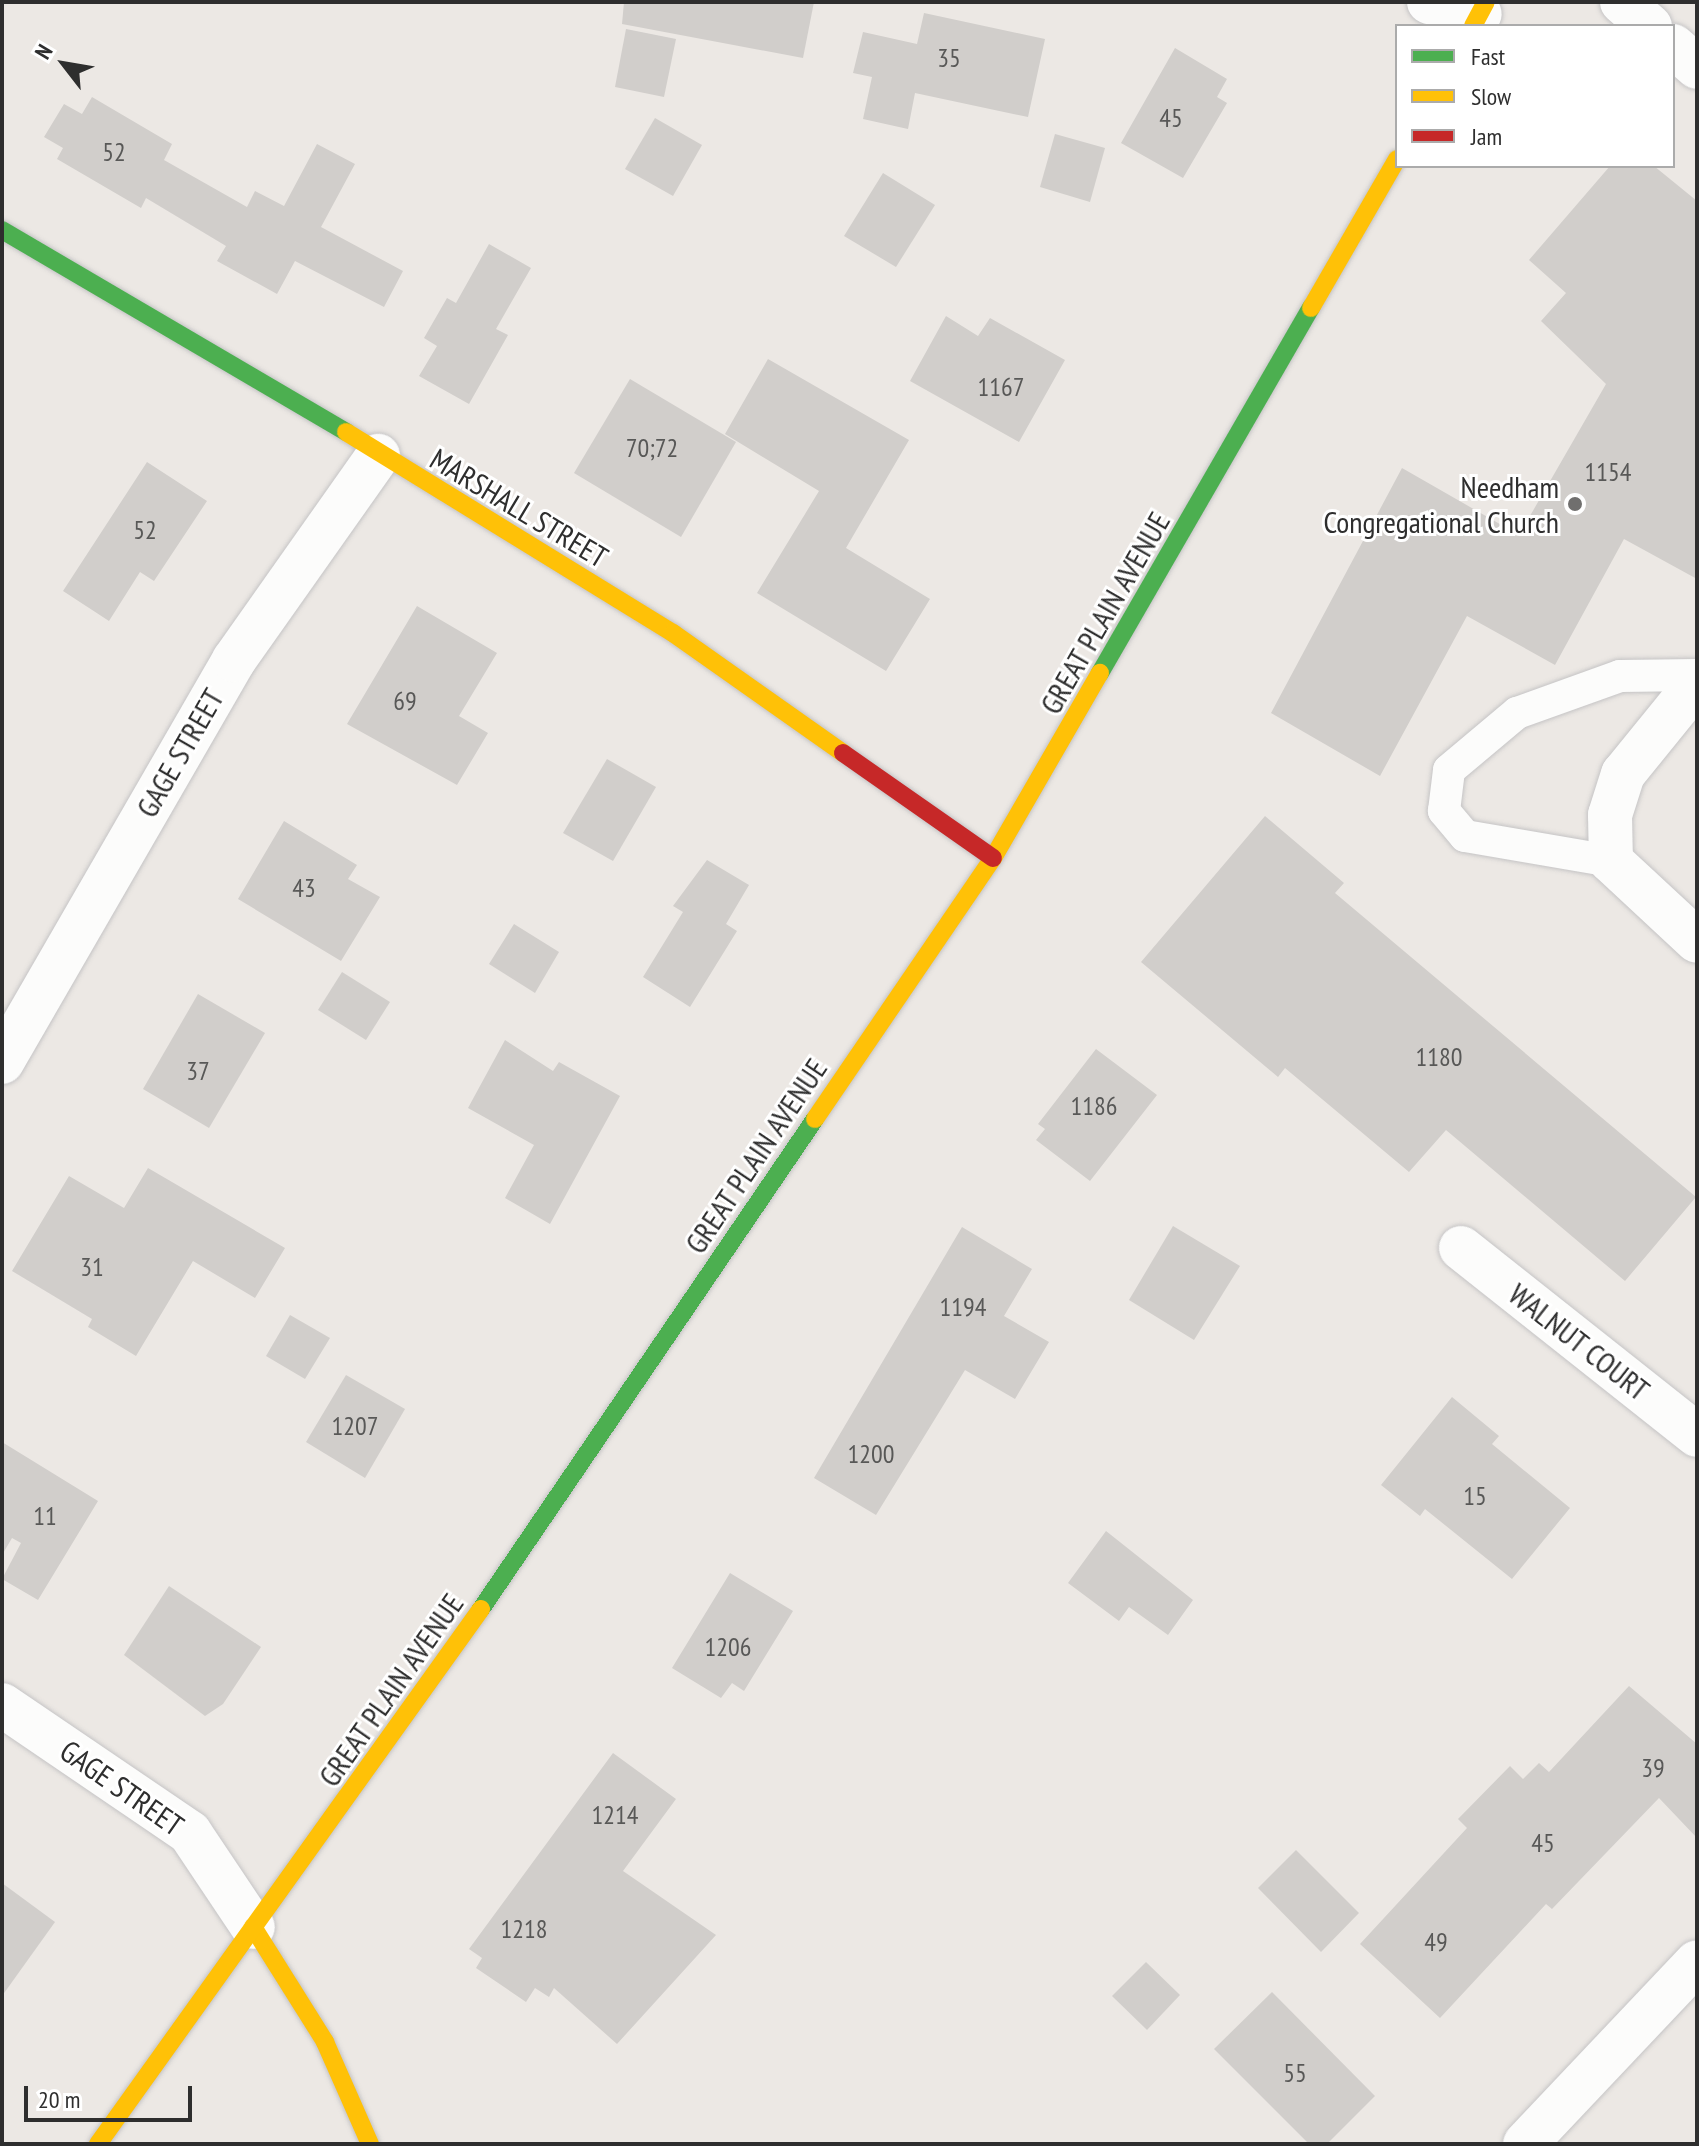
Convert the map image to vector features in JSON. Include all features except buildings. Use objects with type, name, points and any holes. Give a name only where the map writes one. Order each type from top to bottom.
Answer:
[{"type":"main road","name":"GREAT PLAIN AVENUE","points":[[98,2144],[253,1927],[382,1755],[993,858],[1395,162]]},
{"type":"main road","name":"MARSHALL STREET","points":[[2,230],[166,321],[378,456],[673,633],[993,858]]},
{"type":"main road","points":[[253,1927],[325,2042],[370,2144]]},
{"type":"street","points":[[1429,2],[1480,14]]},
{"type":"street","points":[[1622,2],[1648,24]]},
{"type":"street","points":[[1675,48],[1697,67]]},
{"type":"street","name":"GAGE STREET","points":[[2,1062],[234,660],[378,456]]},
{"type":"street","points":[[1697,683],[1623,774],[1610,815],[1611,861],[1697,941]]},
{"type":"street","name":"WALNUT COURT","points":[[1461,1248],[1697,1435]]},
{"type":"street","name":"GAGE STREET","points":[[2,1705],[190,1833],[253,1927]]},
{"type":"street","points":[[1525,2144],[1697,1962]]},
{"type":"lane","points":[[1611,861],[1465,836],[1444,811],[1449,770],[1517,713],[1620,676],[1697,675]]},
{"type":"traffic: fast","points":[[2,230],[346,432]]},
{"type":"traffic: fast","points":[[1100,673],[1311,308]]},
{"type":"traffic: fast","points":[[481,1609],[815,1119]]},
{"type":"traffic: slow","points":[[1474,24],[1486,2]]},
{"type":"traffic: slow","points":[[1311,308],[1395,162]]},
{"type":"traffic: slow","points":[[346,432],[673,633],[843,753]]},
{"type":"traffic: slow","points":[[815,1119],[993,858],[1100,673]]},
{"type":"traffic: slow","points":[[98,2144],[481,1609]]},
{"type":"traffic: slow","points":[[253,1927],[325,2042],[370,2144]]},
{"type":"traffic: jam","points":[[843,753],[993,858]]},
{"type":"place","name":"Needham Congregational Church","points":[[1575,504]]}]
